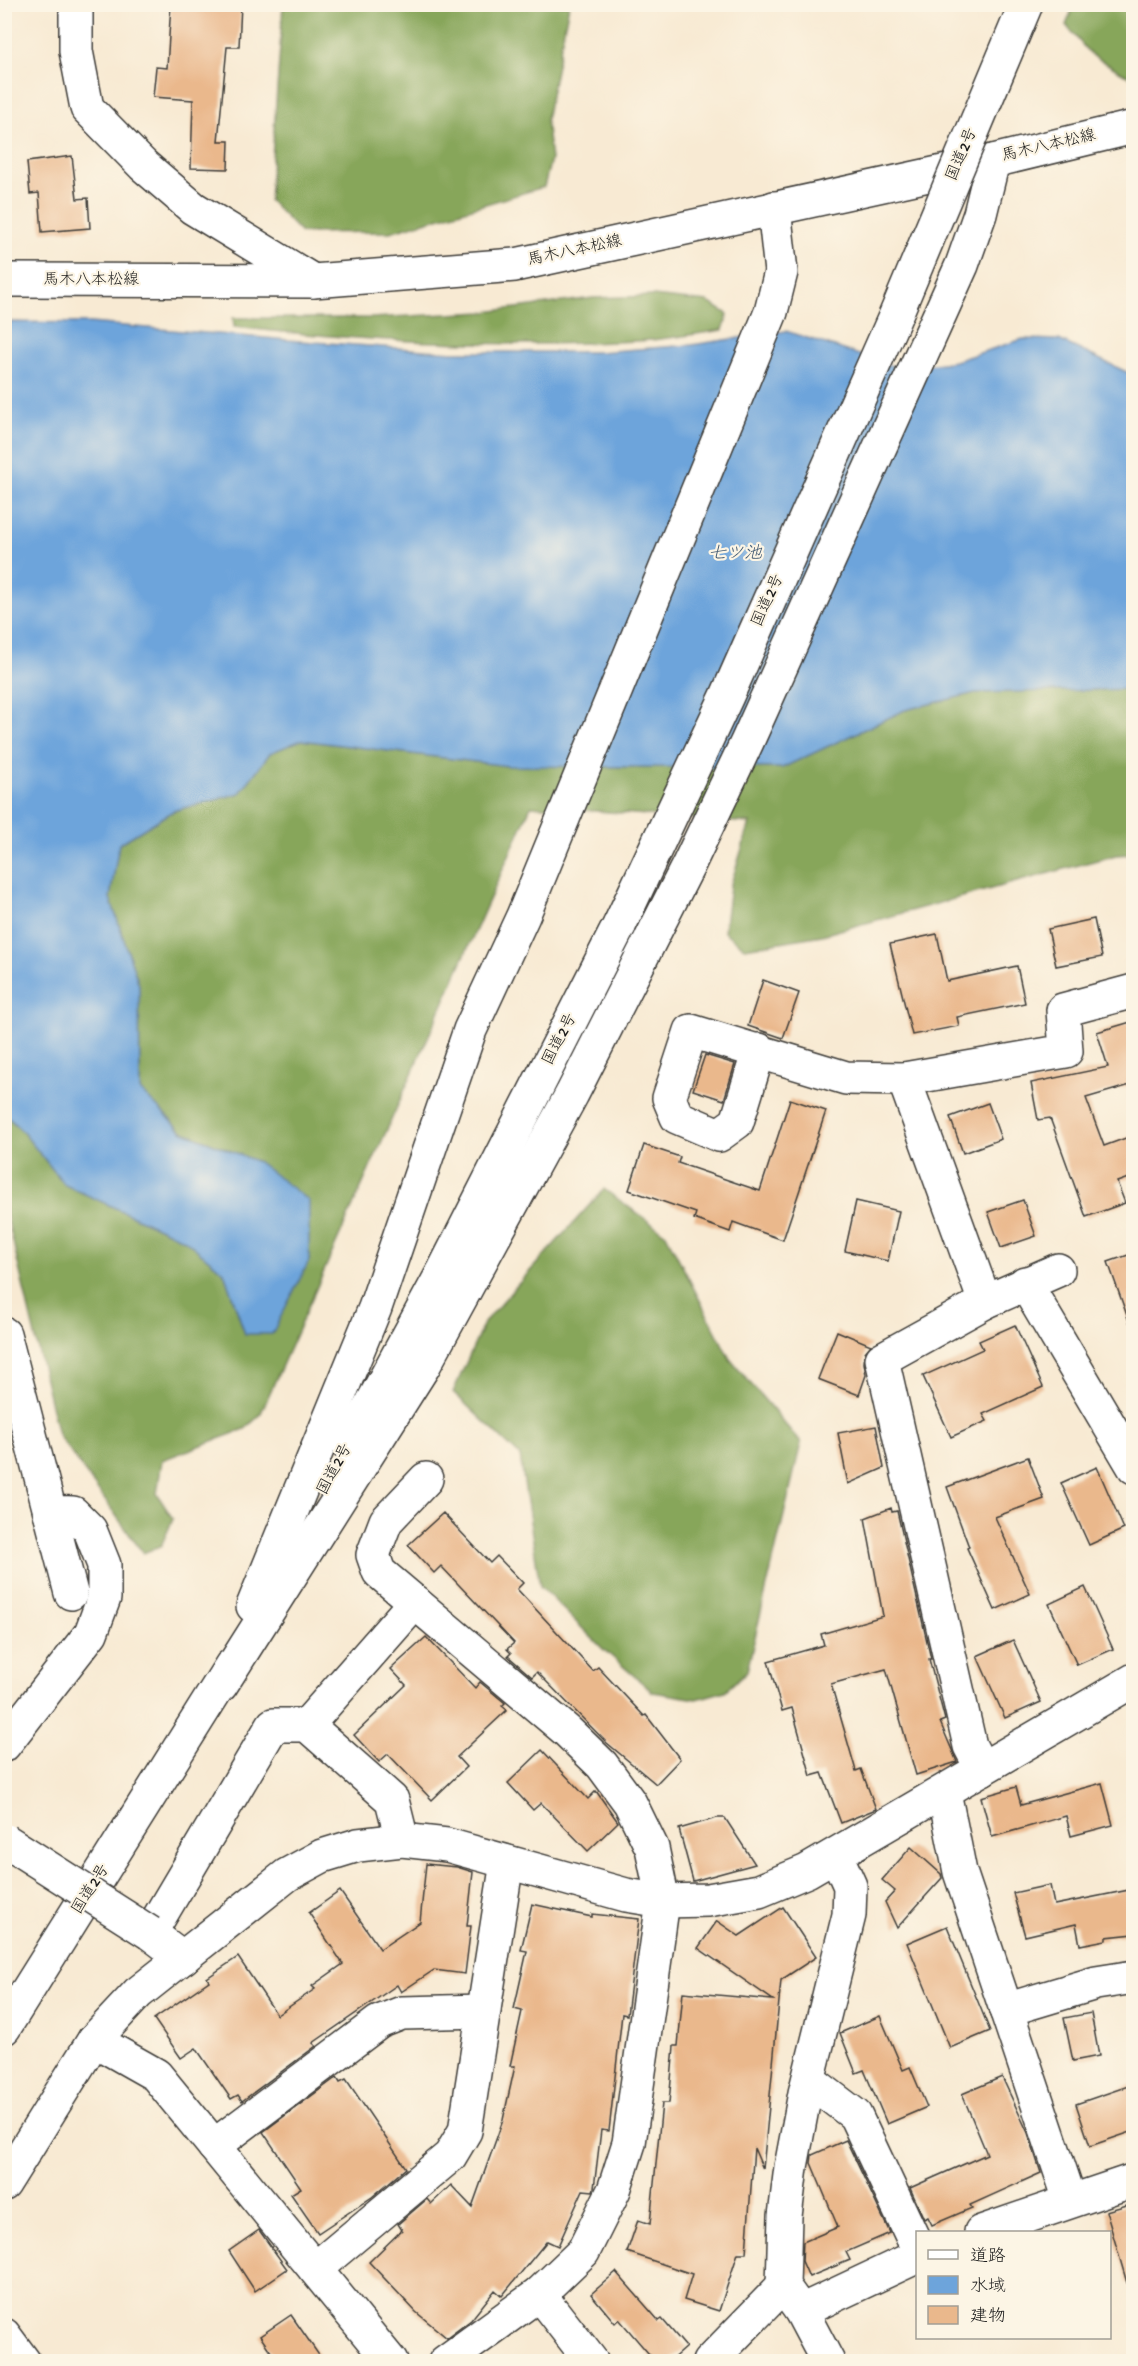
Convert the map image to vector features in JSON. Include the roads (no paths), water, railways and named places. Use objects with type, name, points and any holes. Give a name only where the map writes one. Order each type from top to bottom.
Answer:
[{"type":"main road","points":[[76,4],[76,51],[87,108],[142,165],[193,208],[313,281]]},
{"type":"main road","name":"国道2号","points":[[4,2028],[221,1685],[444,1270],[620,924],[727,696],[884,341],[1026,4]]},
{"type":"main road","name":"馬木八本松線","points":[[4,280],[313,281],[515,265],[1134,128]]},
{"type":"main road","points":[[221,1685],[423,1367],[572,1094],[688,866],[752,731],[962,265],[980,214],[993,161]]},
{"type":"main road","points":[[221,1685],[375,1308],[470,1030],[523,915],[771,312],[781,272],[774,208]]},
{"type":"main road","points":[[759,1050],[846,1078],[904,1079],[1066,1051],[1063,1010],[1134,991]]},
{"type":"main road","points":[[904,1079],[985,1302]]},
{"type":"main road","points":[[982,1769],[970,1746],[882,1359],[985,1302],[1058,1270]]},
{"type":"main road","points":[[1025,1283],[1134,1467]]},
{"type":"main road","points":[[4,1334],[71,1593]]},
{"type":"main road","points":[[426,1479],[386,1521],[373,1555],[379,1572],[567,1731],[602,1765],[630,1803],[652,1848],[663,1901],[629,2143],[614,2190],[583,2252],[539,2294],[445,2361]]},
{"type":"main road","points":[[4,1745],[91,1633],[104,1598],[104,1565],[90,1530],[73,1513],[50,1512]]},
{"type":"main road","points":[[307,1725],[415,1602]]},
{"type":"main road","points":[[4,2184],[94,2040],[138,1993],[287,1875],[322,1856],[358,1845],[402,1840],[447,1845],[626,1895],[663,1901],[708,1900],[759,1891],[807,1871],[836,1855],[1134,1680]]},
{"type":"main road","points":[[150,1932],[273,1725],[307,1725],[392,1800],[402,1840]]},
{"type":"main road","points":[[944,1792],[960,1872],[1070,2200]]},
{"type":"main road","points":[[5,1840],[150,1932],[183,1958]]},
{"type":"main road","points":[[828,2361],[792,2299],[786,2206],[791,2167],[809,2080],[849,1915],[850,1886],[836,1855]]},
{"type":"main road","points":[[315,2269],[450,2156],[465,2132],[507,1862]]},
{"type":"main road","points":[[1006,2010],[1096,1983],[1134,1977]]},
{"type":"main road","points":[[214,2146],[379,2022],[402,2013],[484,2011]]},
{"type":"main road","points":[[94,2040],[156,2075],[391,2361]]},
{"type":"main road","points":[[809,2080],[855,2115],[916,2245]]},
{"type":"main road","points":[[984,2231],[1134,2180]]},
{"type":"main road","points":[[709,2361],[792,2299],[916,2257]]},
{"type":"main road","points":[[539,2294],[592,2361]]},
{"type":"main road","points":[[4,2335],[24,2361]]},
{"type":"water","name":"七ツ池","points":[[4,322],[90,323],[453,352],[598,352],[691,345],[786,331],[902,369],[955,361],[1023,339],[1059,340],[1133,375],[1133,689],[975,693],[905,710],[782,768],[508,766],[301,740],[270,753],[240,793],[173,811],[119,844],[110,898],[139,985],[140,1090],[182,1131],[258,1162],[309,1201],[309,1261],[272,1334],[245,1334],[224,1272],[185,1240],[65,1185],[22,1131],[5,1114]]}]
